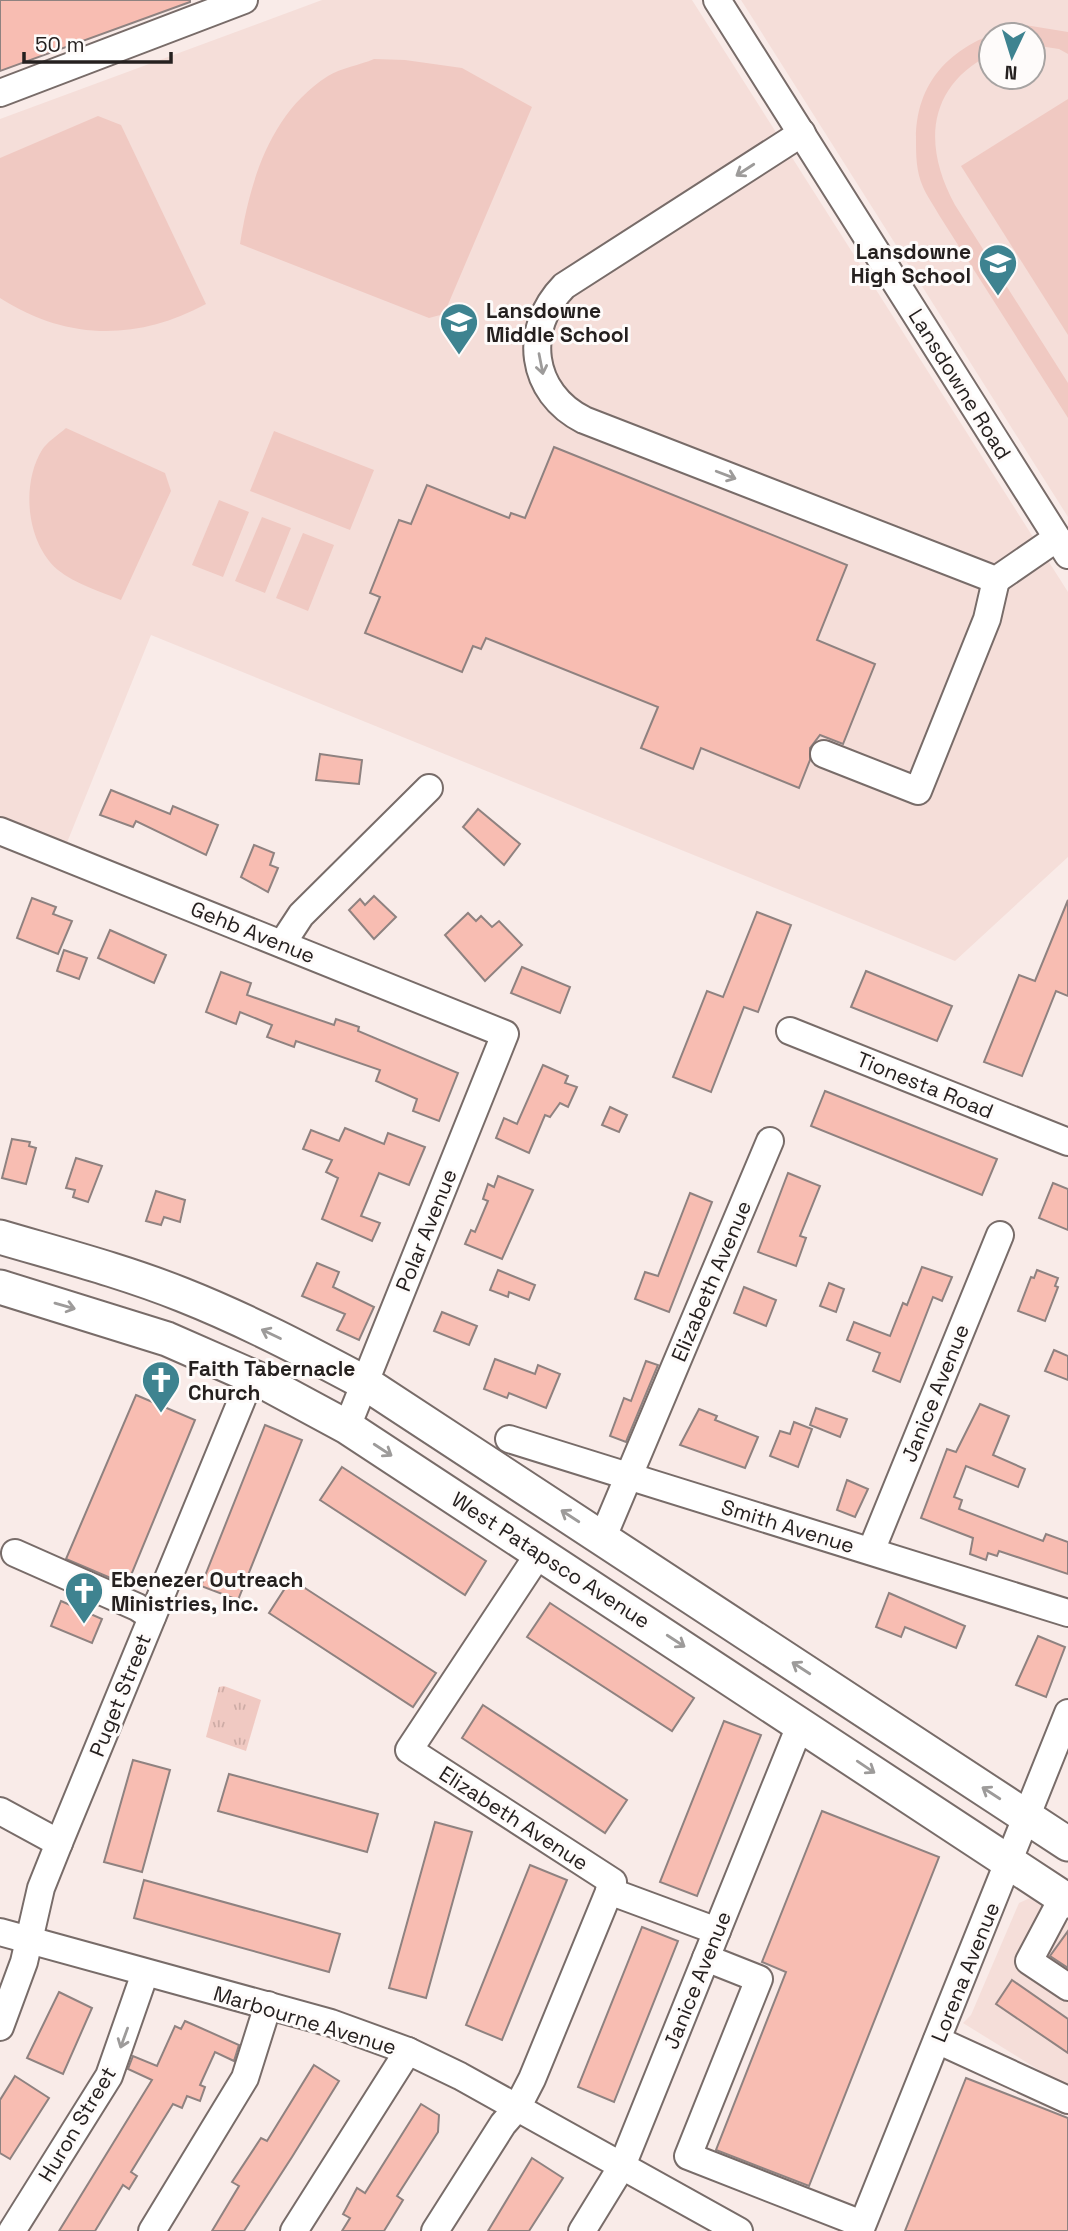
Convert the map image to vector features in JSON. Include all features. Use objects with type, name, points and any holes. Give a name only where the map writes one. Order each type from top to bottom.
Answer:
[{"type":"main road","points":[[0,1237],[93,1264],[181,1294],[268,1332],[365,1383],[1068,1844]]},
{"type":"main road","name":"West Patapsco Avenue","points":[[0,1287],[167,1339],[258,1379],[347,1427],[1065,1899]]},
{"type":"street","points":[[0,93],[244,0]]},
{"type":"street","name":"Lansdowne Road","points":[[716,0],[1063,546]]},
{"type":"street","points":[[802,133],[564,286],[548,302],[540,321],[537,339],[540,366],[555,400],[567,412],[584,421],[996,580],[1063,546]]},
{"type":"street","points":[[824,754],[918,790],[987,619],[996,580]]},
{"type":"street","points":[[282,944],[301,915],[429,788]]},
{"type":"street","name":"Gehb Avenue","points":[[0,831],[505,1034]]},
{"type":"street","name":"Tionesta Road","points":[[790,1031],[1065,1132]]},
{"type":"street","name":"Polar Avenue","points":[[347,1427],[505,1034]]},
{"type":"street","name":"Elizabeth Avenue","points":[[603,1538],[770,1141]]},
{"type":"street","name":"Janice Avenue","points":[[871,1551],[1000,1235]]},
{"type":"street","name":"Puget Street","points":[[0,2027],[24,1962],[41,1888],[245,1392],[258,1379]]},
{"type":"street","name":"Smith Avenue","points":[[509,1439],[1068,1613]]},
{"type":"street","name":"Elizabeth Avenue","points":[[540,1552],[409,1749],[613,1882],[609,1891]]},
{"type":"street","points":[[15,1553],[137,1607],[152,1617]]},
{"type":"street","name":"Lorena Avenue","points":[[861,2228],[1068,1713]]},
{"type":"street","name":"Janice Avenue","points":[[582,2231],[622,2166],[801,1723]]},
{"type":"street","points":[[0,1811],[59,1843]]},
{"type":"street","points":[[435,2231],[503,2124],[517,2108],[609,1891],[717,1931]]},
{"type":"street","points":[[1065,1899],[1029,1961],[1068,1987]]},
{"type":"street","name":"Marbourne Avenue","points":[[0,1932],[268,2005],[408,2051],[460,2076],[733,2230]]},
{"type":"street","points":[[706,1958],[759,1979],[688,2156],[861,2228]]},
{"type":"street","name":"Huron Street","points":[[11,2216],[86,2118],[109,2076],[145,1973]]},
{"type":"street","points":[[152,2231],[246,2078],[268,2005]]},
{"type":"street","points":[[937,2040],[1068,2100]]},
{"type":"street","points":[[294,2231],[408,2051]]},
{"type":"shaded area","name":"Lansdowne Middle School","points":[[322,0],[692,0],[1068,592],[1068,857],[955,961],[151,635],[66,845],[0,819],[0,119]]},
{"type":"shaded area","name":"Lansdowne High School","points":[[741,0],[1068,0],[1068,517]]},
{"type":"shaded area","points":[[1030,1898],[1068,1922],[1068,2088],[963,2023],[971,2015],[1019,1903]]},
{"type":"green space","points":[[1047,29],[1068,32],[1068,54],[1047,47]]},
{"type":"green space","points":[[977,41],[977,63],[953,83],[943,101],[935,140],[938,162],[955,205],[1068,383],[1068,418],[923,187],[916,157],[918,115],[924,95],[934,77],[948,61]]},
{"type":"green space","points":[[374,59],[405,60],[462,68],[532,107],[444,314],[429,318],[240,244],[257,173],[277,129],[291,109],[308,91],[328,76]]},
{"type":"green space","points":[[1068,99],[1068,335],[961,166]]},
{"type":"green space","points":[[98,116],[121,125],[206,304],[154,325],[102,331],[76,329],[51,322],[0,298],[0,158]]},
{"type":"green space","points":[[66,428],[165,473],[171,491],[121,600],[80,584],[58,570],[39,545],[33,529],[29,496],[35,464],[44,447]]},
{"type":"green space","points":[[274,431],[374,470],[350,530],[250,491]]},
{"type":"green space","points":[[219,500],[249,512],[223,577],[192,565]]},
{"type":"green space","points":[[262,517],[291,528],[265,593],[235,581]]},
{"type":"green space","points":[[303,533],[334,545],[308,611],[276,598]]},
{"type":"green space","points":[[224,1686],[261,1700],[246,1751],[206,1737],[219,1687]]},
{"type":"building","points":[[0,0],[190,0],[190,2],[0,71]]},
{"type":"building","points":[[554,447],[847,565],[817,640],[875,664],[843,744],[820,735],[810,748],[810,760],[799,788],[701,748],[693,769],[641,748],[658,707],[486,638],[481,649],[473,646],[462,672],[365,633],[380,597],[370,593],[399,520],[411,524],[427,485],[509,518],[511,513],[525,518]]},
{"type":"building","points":[[320,754],[362,760],[359,784],[316,780]]},
{"type":"building","points":[[111,790],[170,814],[173,806],[218,825],[206,855],[136,821],[133,827],[100,815]]},
{"type":"building","points":[[478,809],[520,844],[504,865],[463,827]]},
{"type":"building","points":[[254,845],[274,853],[270,865],[278,868],[268,892],[241,877]]},
{"type":"building","points":[[374,896],[396,917],[374,939],[349,910],[360,899],[365,905]]},
{"type":"building","points":[[32,898],[56,907],[53,914],[72,921],[58,954],[17,938]]},
{"type":"building","points":[[1068,900],[1068,996],[1056,991],[1022,1076],[984,1062],[1019,975],[1035,981]]},
{"type":"building","points":[[757,912],[791,925],[758,1012],[744,1007],[711,1092],[673,1077],[707,991],[723,997]]},
{"type":"building","points":[[468,913],[476,921],[481,916],[492,927],[499,921],[522,945],[485,981],[445,935]]},
{"type":"building","points":[[110,930],[166,955],[154,983],[98,958]]},
{"type":"building","points":[[64,950],[87,958],[79,979],[57,971]]},
{"type":"building","points":[[522,967],[570,987],[560,1013],[511,993]]},
{"type":"building","points":[[866,971],[952,1006],[937,1041],[851,1007]]},
{"type":"building","points":[[221,972],[251,983],[247,995],[334,1025],[336,1019],[359,1027],[358,1031],[458,1073],[439,1121],[413,1111],[417,1099],[376,1081],[380,1070],[296,1041],[294,1047],[267,1037],[272,1025],[240,1012],[236,1024],[206,1012]]},
{"type":"building","points":[[543,1065],[568,1076],[565,1083],[577,1087],[568,1107],[560,1103],[550,1117],[545,1115],[529,1153],[496,1138],[504,1118],[517,1124]]},
{"type":"building","points":[[825,1091],[997,1159],[982,1195],[811,1126]]},
{"type":"building","points":[[610,1107],[627,1115],[619,1132],[602,1125]]},
{"type":"building","points":[[345,1128],[384,1144],[388,1133],[425,1147],[409,1185],[379,1173],[361,1216],[380,1223],[372,1241],[322,1219],[338,1178],[326,1172],[332,1160],[303,1149],[311,1130],[339,1141]]},
{"type":"building","points":[[12,1139],[30,1142],[29,1146],[36,1148],[26,1184],[2,1178]]},
{"type":"building","points":[[76,1158],[102,1166],[88,1202],[73,1197],[75,1190],[66,1188]]},
{"type":"building","points":[[788,1173],[820,1186],[800,1236],[806,1238],[796,1266],[758,1252]]},
{"type":"building","points":[[498,1176],[533,1190],[502,1259],[465,1244],[471,1230],[475,1232],[488,1201],[483,1199],[488,1184],[494,1187]]},
{"type":"building","points":[[1053,1183],[1068,1189],[1068,1230],[1039,1218]]},
{"type":"building","points":[[156,1191],[185,1200],[180,1222],[164,1217],[161,1225],[146,1221]]},
{"type":"building","points":[[690,1193],[712,1202],[669,1312],[635,1299],[645,1272],[658,1276]]},
{"type":"building","points":[[317,1263],[339,1272],[333,1287],[374,1307],[359,1340],[337,1330],[345,1314],[302,1296]]},
{"type":"building","points":[[922,1267],[952,1277],[942,1301],[933,1297],[900,1382],[873,1371],[880,1353],[847,1340],[854,1322],[890,1336],[903,1303],[907,1305]]},
{"type":"building","points":[[498,1270],[535,1285],[529,1300],[509,1292],[508,1297],[490,1290]]},
{"type":"building","points":[[1037,1270],[1058,1278],[1055,1286],[1058,1287],[1045,1321],[1018,1311],[1031,1277],[1034,1278]]},
{"type":"building","points":[[829,1283],[844,1289],[836,1312],[820,1306]]},
{"type":"building","points":[[744,1287],[776,1300],[766,1326],[734,1313]]},
{"type":"building","points":[[442,1312],[477,1326],[469,1345],[434,1331]]},
{"type":"building","points":[[1054,1350],[1068,1356],[1068,1380],[1045,1371]]},
{"type":"building","points":[[495,1359],[535,1374],[538,1365],[560,1374],[546,1408],[509,1393],[507,1398],[484,1389]]},
{"type":"building","points":[[646,1361],[658,1365],[626,1442],[610,1436],[624,1398],[631,1401]]},
{"type":"building","points":[[136,1395],[195,1420],[127,1585],[66,1559]]},
{"type":"building","points":[[980,1404],[1009,1416],[993,1455],[1025,1469],[1018,1487],[966,1466],[954,1497],[962,1500],[959,1509],[1043,1541],[1046,1534],[1068,1542],[1068,1574],[999,1551],[997,1556],[988,1553],[986,1560],[970,1554],[973,1538],[921,1518],[947,1449],[956,1452]]},
{"type":"building","points":[[816,1408],[847,1419],[840,1437],[810,1425]]},
{"type":"building","points":[[699,1409],[717,1416],[715,1420],[758,1437],[745,1468],[680,1445]]},
{"type":"building","points":[[794,1422],[812,1429],[798,1467],[770,1456],[780,1431],[790,1434]]},
{"type":"building","points":[[265,1425],[302,1440],[238,1600],[201,1586]]},
{"type":"building","points":[[342,1467],[486,1561],[465,1595],[320,1500]]},
{"type":"building","points":[[847,1480],[868,1489],[855,1517],[837,1510]]},
{"type":"building","points":[[291,1579],[436,1673],[413,1707],[269,1613]]},
{"type":"building","points":[[889,1593],[965,1626],[956,1648],[905,1627],[901,1637],[876,1627]]},
{"type":"building","points":[[61,1601],[102,1619],[92,1643],[51,1626]]},
{"type":"building","points":[[550,1603],[694,1698],[672,1731],[527,1637]]},
{"type":"building","points":[[1038,1636],[1065,1647],[1046,1697],[1016,1685]]},
{"type":"building","points":[[483,1705],[627,1800],[605,1833],[462,1738]]},
{"type":"building","points":[[724,1721],[761,1735],[697,1896],[660,1882]]},
{"type":"building","points":[[133,1760],[170,1770],[142,1872],[104,1862]]},
{"type":"building","points":[[229,1774],[378,1814],[367,1852],[218,1811]]},
{"type":"building","points":[[822,1811],[939,1857],[809,2186],[716,2150],[786,1972],[762,1962]]},
{"type":"building","points":[[435,1822],[472,1832],[426,1998],[389,1988]]},
{"type":"building","points":[[530,1865],[567,1880],[502,2040],[466,2025]]},
{"type":"building","points":[[144,1880],[340,1934],[329,1972],[134,1918]]},
{"type":"building","points":[[642,1927],[678,1941],[614,2102],[578,2087]]},
{"type":"building","points":[[1068,1931],[1068,1968],[1050,1956]]},
{"type":"building","points":[[1012,1980],[1068,2019],[1068,2053],[996,2004]]},
{"type":"building","points":[[59,1992],[92,2008],[63,2074],[27,2058]]},
{"type":"building","points":[[185,2021],[239,2045],[234,2061],[215,2052],[200,2085],[205,2087],[200,2101],[187,2096],[182,2108],[173,2104],[131,2172],[137,2176],[129,2189],[123,2185],[95,2231],[59,2231],[152,2080],[128,2069],[133,2056],[157,2066],[175,2026],[181,2029]]},
{"type":"building","points":[[314,2065],[339,2081],[244,2231],[212,2231],[239,2186],[232,2182],[261,2138],[267,2141]]},
{"type":"building","points":[[15,2076],[49,2098],[10,2159],[0,2153],[0,2100]]},
{"type":"building","points":[[966,2078],[1068,2118],[1068,2231],[905,2231]]},
{"type":"building","points":[[421,2104],[439,2115],[438,2132],[397,2196],[403,2200],[384,2231],[342,2231],[350,2218],[343,2214],[357,2188],[365,2193]]},
{"type":"building","points":[[532,2158],[563,2178],[529,2231],[488,2231]]},
{"type":"place","name":"Lansdowne High School","points":[[998,297]]},
{"type":"place","name":"Lansdowne Middle School","points":[[459,356]]},
{"type":"place","name":"Faith Tabernacle Church","points":[[161,1414]]},
{"type":"place","name":"Ebenezer Outreach Ministries, Inc.","points":[[84,1625]]}]
